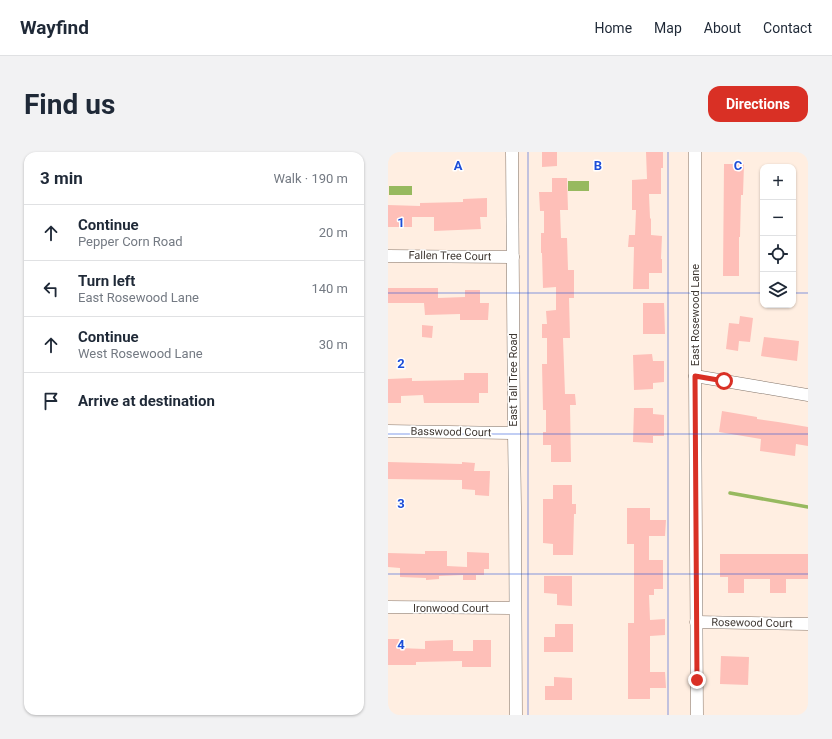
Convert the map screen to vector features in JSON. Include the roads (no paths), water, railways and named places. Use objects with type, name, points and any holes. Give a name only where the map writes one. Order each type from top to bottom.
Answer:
[{"type":"street","name":"East Tall Tree Road","points":[[512,152],[516,715]]},
{"type":"street","name":"East Rosewood Lane","points":[[695,152],[697,715]]},
{"type":"street","name":"Fallen Tree Court","points":[[388,256],[513,257]]},
{"type":"street","points":[[695,376],[808,395]]},
{"type":"street","name":"Basswood Court","points":[[388,431],[514,432]]},
{"type":"street","name":"Ironwood Court","points":[[388,607],[515,608]]},
{"type":"street","name":"Rosewood Court","points":[[696,622],[808,624]]},
{"type":"waterway","points":[[730,493],[808,507]]}]
